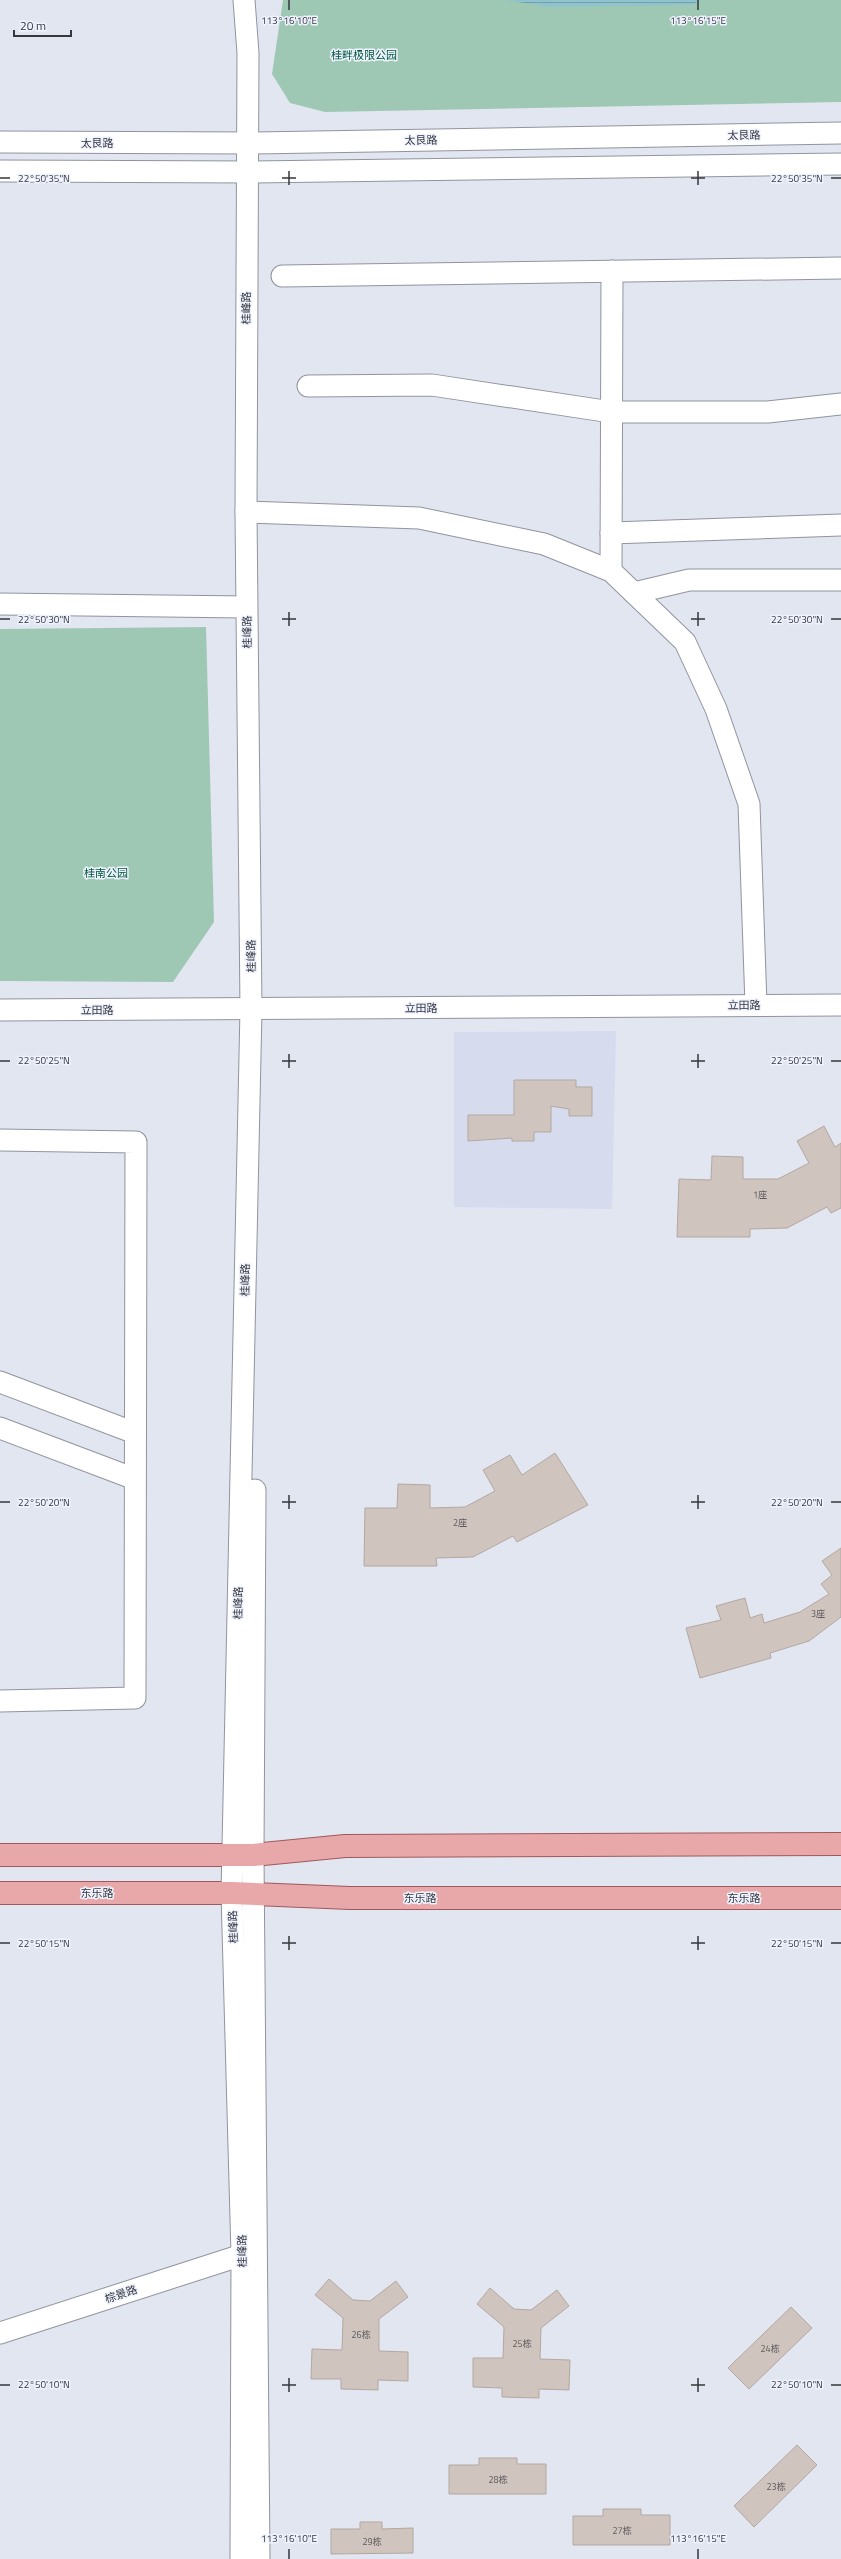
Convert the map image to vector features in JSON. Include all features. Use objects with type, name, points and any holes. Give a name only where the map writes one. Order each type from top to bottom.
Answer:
[{"type":"main road","points":[[0,1855],[243,1854],[345,1846],[841,1844]]},
{"type":"main road","name":"东乐路","points":[[0,1893],[232,1893],[350,1898],[841,1898]]},
{"type":"street","points":[[244,0],[248,53],[251,143]]},
{"type":"street","points":[[249,0],[253,52],[251,143]]},
{"type":"street","name":"太艮路","points":[[0,142],[251,143],[841,134]]},
{"type":"street","name":"桂峰路","points":[[241,2559],[242,2255],[232,1893],[243,1854],[254,1009],[246,607],[250,512],[251,143]]},
{"type":"street","points":[[0,172],[250,172],[841,164]]},
{"type":"street","points":[[282,276],[841,268]]},
{"type":"street","points":[[611,571],[612,272]]},
{"type":"street","points":[[308,386],[432,385],[611,412],[768,412],[841,404]]},
{"type":"street","points":[[254,1009],[250,512],[419,518],[544,544],[611,571],[685,642],[716,709],[749,804],[756,1005]]},
{"type":"street","points":[[611,533],[841,525]]},
{"type":"street","points":[[634,593],[689,580],[841,580]]},
{"type":"street","points":[[0,604],[246,607]]},
{"type":"street","name":"立田路","points":[[0,1010],[841,1005]]},
{"type":"street","points":[[0,1140],[136,1142],[135,1698],[0,1701]]},
{"type":"street","points":[[0,1382],[135,1433]]},
{"type":"street","points":[[0,1428],[135,1479]]},
{"type":"street","points":[[243,1854],[254,1894],[259,2559]]},
{"type":"street","name":"棕景路","points":[[0,2333],[242,2255]]},
{"type":"shaded area","points":[[616,1031],[612,1209],[454,1207],[454,1032]]},
{"type":"green space","name":"桂畔极限公园","points":[[283,0],[841,0],[841,102],[325,112],[290,103],[272,74]]},
{"type":"green space","name":"桂南公园","points":[[206,627],[214,922],[173,982],[0,981],[0,629]]},
{"type":"water","points":[[504,0],[701,0],[692,5],[551,7]]},
{"type":"building","points":[[514,1080],[576,1080],[576,1087],[592,1087],[592,1116],[569,1116],[569,1109],[551,1106],[551,1132],[534,1132],[534,1141],[512,1141],[512,1138],[468,1141],[468,1115],[514,1115]]},
{"type":"building","points":[[824,1126],[835,1147],[841,1143],[841,1208],[831,1213],[827,1207],[787,1228],[750,1229],[750,1237],[677,1237],[679,1179],[711,1180],[712,1156],[743,1157],[743,1179],[778,1179],[809,1163],[797,1141]]},
{"type":"building","points":[[555,1453],[588,1505],[517,1542],[513,1536],[473,1557],[436,1558],[437,1566],[364,1566],[365,1508],[397,1508],[398,1484],[430,1485],[430,1508],[465,1507],[495,1491],[483,1470],[510,1455],[522,1475]]},
{"type":"building","points":[[841,1548],[841,1617],[809,1641],[770,1653],[771,1658],[700,1678],[686,1628],[721,1620],[716,1606],[745,1598],[750,1618],[762,1614],[764,1623],[800,1612],[829,1594],[821,1584],[832,1575],[822,1561]]},
{"type":"building","points":[[329,2279],[353,2300],[370,2301],[396,2281],[408,2297],[379,2319],[379,2351],[408,2352],[408,2381],[378,2380],[378,2390],[341,2389],[341,2379],[311,2379],[312,2349],[342,2350],[343,2318],[315,2295]]},
{"type":"building","points":[[490,2288],[514,2309],[531,2310],[557,2290],[569,2306],[541,2328],[540,2359],[570,2360],[569,2390],[539,2389],[539,2398],[502,2397],[502,2388],[473,2387],[473,2358],[503,2358],[504,2327],[477,2304]]},
{"type":"building","points":[[791,2307],[812,2328],[749,2389],[728,2368]]},
{"type":"building","points":[[797,2445],[817,2465],[754,2527],[734,2506]]},
{"type":"building","points":[[479,2458],[517,2458],[517,2464],[546,2464],[546,2494],[449,2494],[449,2465],[479,2465]]},
{"type":"building","points":[[603,2509],[641,2509],[641,2515],[670,2515],[670,2545],[573,2545],[573,2516],[603,2516]]},
{"type":"building","points":[[360,2522],[382,2522],[382,2529],[413,2528],[413,2553],[331,2554],[331,2529],[360,2529]]}]
